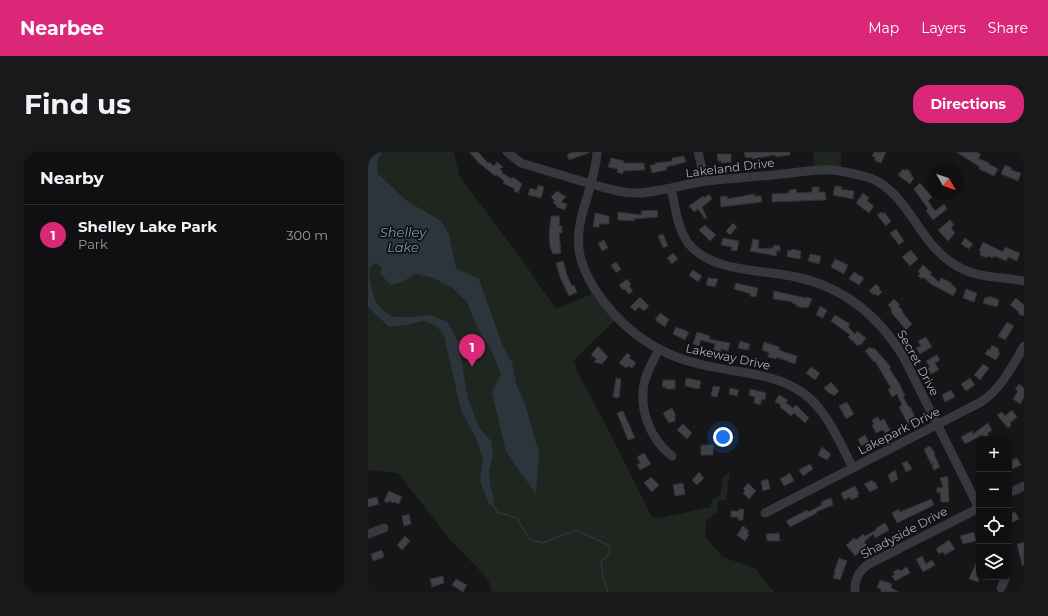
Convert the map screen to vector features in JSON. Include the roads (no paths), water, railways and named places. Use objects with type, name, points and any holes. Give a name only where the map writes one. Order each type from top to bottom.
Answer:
[{"type":"street","name":"Lakeland Drive","points":[[507,152],[521,162],[591,184],[616,191],[638,193],[705,181],[831,170],[864,176],[877,182],[892,193],[902,204],[929,243],[951,263],[966,271],[984,277],[1024,281]]},
{"type":"street","name":"Lakeway Drive","points":[[597,152],[591,184],[582,213],[578,248],[585,271],[604,303],[615,316],[636,335],[659,349],[690,362],[776,379],[803,393],[821,410],[828,420],[853,468]]},
{"type":"street","points":[[698,152],[705,181]]},
{"type":"street","name":"Secret Drive","points":[[672,188],[680,227],[684,236],[694,249],[707,258],[722,264],[795,276],[818,282],[837,290],[868,313],[887,332],[896,345],[938,425],[976,502]]},
{"type":"street","name":"Lakepark Drive","points":[[764,513],[971,408],[992,394],[1004,382],[1024,346]]},
{"type":"street","points":[[659,349],[644,383],[643,408],[648,424],[657,443],[672,456]]},
{"type":"street","points":[[1012,492],[1024,486]]},
{"type":"street","name":"Shadyside Drive","points":[[855,592],[858,574],[866,565],[976,510]]},
{"type":"street","points":[[368,534],[384,528]]},
{"type":"street","points":[[1001,588],[1005,580]]},
{"type":"water","name":"Shelley Lake","points":[[368,152],[382,152],[377,162],[378,174],[407,201],[441,221],[449,234],[456,268],[479,279],[503,347],[512,362],[516,384],[524,401],[539,453],[536,494],[506,452],[492,392],[501,374],[493,354],[476,325],[467,302],[451,287],[433,278],[415,274],[402,282],[390,285],[380,273],[382,267],[375,263],[369,268],[370,282],[375,301],[386,313],[394,317],[431,315],[447,322],[458,341],[468,399],[479,427],[491,441],[493,454],[489,471],[490,484],[494,499],[493,505],[489,504],[480,481],[483,460],[476,438],[461,410],[444,336],[436,325],[424,321],[389,327],[368,307]]},
{"type":"waterway","points":[[493,504],[497,512],[517,518],[529,539],[542,543],[576,530],[608,545],[610,552],[601,562],[603,576],[608,592]]},
{"type":"place","name":"Shelley Lake Park","points":[[472,367]]}]
